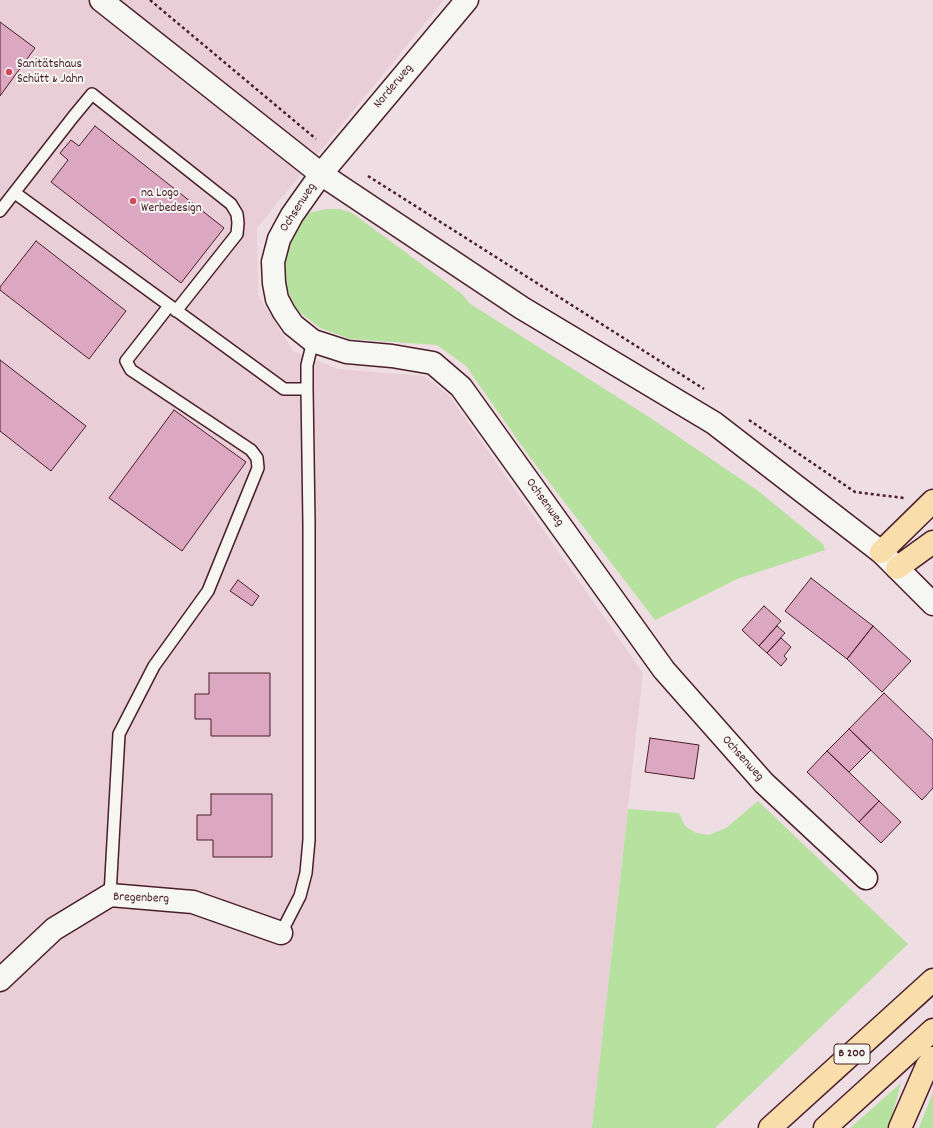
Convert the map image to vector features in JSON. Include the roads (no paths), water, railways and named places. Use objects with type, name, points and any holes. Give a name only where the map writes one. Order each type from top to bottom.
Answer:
[{"type":"highway","points":[[881,552],[929,505]]},
{"type":"highway","points":[[896,568],[933,542]]},
{"type":"highway","name":"B 200","points":[[770,1128],[933,980]]},
{"type":"highway","name":"B 200","points":[[825,1128],[933,1030]]},
{"type":"highway","points":[[900,1128],[927,1066],[933,1058]]},
{"type":"street","name":"Ochsenweg","points":[[102,0],[322,174],[522,308],[714,423],[881,552],[933,604]]},
{"type":"street","name":"Norderweg","points":[[322,174],[467,0]]},
{"type":"street","name":"Ochsenweg","points":[[322,174],[292,215],[279,239],[273,262],[274,283],[277,299],[293,325],[313,340],[347,352],[392,356],[433,363],[461,387],[664,670],[764,783],[866,878]]},
{"type":"street","name":"Bregenberg","points":[[0,980],[54,929],[110,895],[193,902],[281,933]]},
{"type":"lane","points":[[0,211],[92,94],[231,204],[238,214],[237,234],[126,361],[131,370],[251,450],[257,458],[258,468],[208,591],[154,666],[119,734],[110,895]]},
{"type":"lane","points":[[15,193],[284,389],[307,389]]},
{"type":"lane","points":[[281,933],[300,896],[306,873],[309,840],[309,524],[307,365],[313,340]]},
{"type":"place","name":"Sanitätshaus Schütt & Jahn","points":[[9,72]]},
{"type":"place","name":"na Logo Werbedesign","points":[[133,201]]}]
